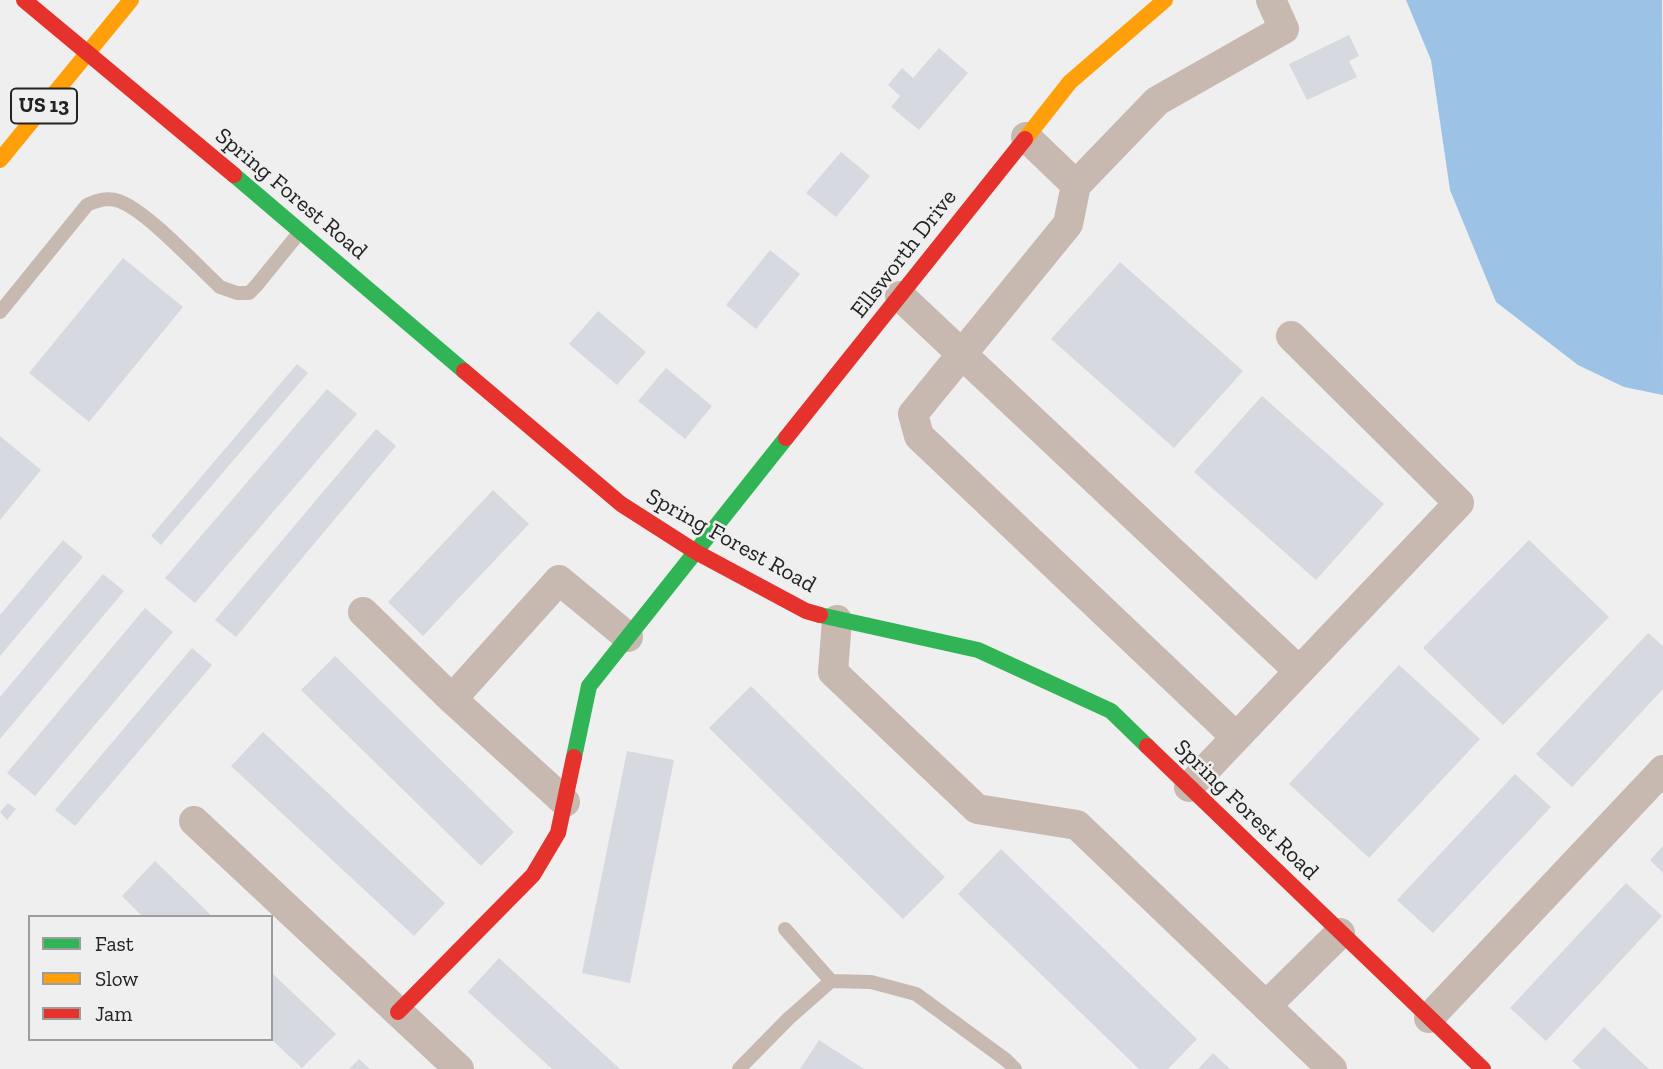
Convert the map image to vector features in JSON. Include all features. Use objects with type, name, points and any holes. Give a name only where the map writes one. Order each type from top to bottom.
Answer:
[{"type":"street","name":"Spring Forest Road","points":[[24,0],[89,52],[621,504],[696,552],[806,611],[978,650],[1111,711],[1483,1069]]},
{"type":"street","name":"US 13","points":[[0,160],[131,0]]},
{"type":"street","points":[[1236,737],[919,436],[913,414],[1069,224],[1076,185],[1157,101],[1284,29],[1271,0]]},
{"type":"street","name":"Ellsworth Drive","points":[[398,1012],[533,875],[558,833],[589,685],[1070,82],[1162,1]]},
{"type":"street","points":[[1026,138],[1076,185]]},
{"type":"street","points":[[900,296],[1299,671]]},
{"type":"street","points":[[1189,787],[1458,503],[1292,336]]},
{"type":"street","points":[[452,699],[559,579],[628,637]]},
{"type":"street","points":[[363,612],[452,699],[565,802]]},
{"type":"street","points":[[837,620],[833,672],[977,809],[1077,825],[1332,1069]]},
{"type":"street","points":[[1429,1017],[1663,770]]},
{"type":"street","points":[[194,821],[459,1069]]},
{"type":"street","points":[[1266,1006],[1340,933]]},
{"type":"lane","points":[[0,312],[87,205],[99,199],[117,200],[136,210],[220,287],[237,293],[248,293],[256,286],[300,232]]},
{"type":"lane","points":[[785,929],[831,981]]},
{"type":"lane","points":[[739,1069],[788,1019],[831,981],[871,982],[916,994],[1015,1069]]},
{"type":"water","points":[[1406,0],[1662,0],[1663,395],[1624,387],[1578,365],[1496,302],[1450,190],[1431,60]]},
{"type":"building","points":[[1349,35],[1359,56],[1349,61],[1357,77],[1307,100],[1289,64]]},
{"type":"building","points":[[939,48],[968,73],[919,130],[891,107],[900,96],[888,85],[902,68],[913,78]]},
{"type":"building","points":[[841,152],[870,176],[836,217],[806,193]]},
{"type":"building","points":[[770,250],[800,274],[756,329],[726,305]]},
{"type":"building","points":[[123,258],[183,307],[89,422],[29,373]]},
{"type":"building","points":[[1120,262],[1243,371],[1174,448],[1051,339]]},
{"type":"building","points":[[598,311],[646,352],[617,385],[569,344]]},
{"type":"building","points":[[297,364],[308,373],[161,545],[151,536]]},
{"type":"building","points":[[666,368],[712,406],[685,439],[638,401]]},
{"type":"building","points":[[327,389],[357,414],[195,603],[165,578]]},
{"type":"building","points":[[1262,396],[1384,504],[1316,580],[1194,472]]},
{"type":"building","points":[[376,429],[396,446],[236,637],[215,620]]},
{"type":"building","points":[[0,436],[41,470],[0,520]]},
{"type":"building","points":[[493,490],[529,524],[423,636],[388,602]]},
{"type":"building","points":[[63,540],[83,557],[0,656],[0,615]]},
{"type":"building","points":[[1529,540],[1609,617],[1503,725],[1423,648]]},
{"type":"building","points":[[103,574],[124,591],[0,739],[0,697]]},
{"type":"building","points":[[145,608],[173,632],[35,796],[7,773]]},
{"type":"building","points":[[1648,633],[1663,646],[1663,689],[1572,787],[1536,754]]},
{"type":"building","points":[[192,648],[212,665],[75,826],[55,810]]},
{"type":"building","points":[[335,656],[514,832],[481,866],[301,690]]},
{"type":"building","points":[[1399,665],[1480,739],[1369,858],[1289,784]]},
{"type":"building","points":[[751,686],[945,877],[903,919],[709,728]]},
{"type":"building","points":[[263,732],[445,903],[414,936],[231,766]]},
{"type":"building","points":[[627,751],[674,760],[630,983],[582,973]]},
{"type":"building","points":[[1515,774],[1551,807],[1433,933],[1397,900]]},
{"type":"building","points":[[8,803],[16,809],[7,820],[0,812]]},
{"type":"building","points":[[1663,846],[1663,873],[1650,860]]},
{"type":"building","points":[[1001,849],[1197,1039],[1168,1069],[1139,1069],[958,894]]},
{"type":"building","points":[[155,861],[211,915],[141,915],[122,896]]},
{"type":"building","points":[[1626,883],[1662,916],[1546,1041],[1510,1008]]},
{"type":"building","points":[[499,958],[620,1069],[552,1069],[468,992]]},
{"type":"building","points":[[273,974],[336,1034],[302,1068],[273,1041]]},
{"type":"building","points":[[1604,1027],[1649,1069],[1581,1069],[1572,1061]]},
{"type":"building","points":[[819,1040],[864,1069],[800,1069]]},
{"type":"building","points":[[1213,1053],[1230,1069],[1198,1069]]},
{"type":"building","points":[[359,1059],[370,1069],[349,1069]]},
{"type":"traffic: fast","points":[[234,175],[464,371]]},
{"type":"traffic: fast","points":[[574,757],[589,686],[786,438]]},
{"type":"traffic: fast","points":[[820,615],[978,650],[1111,711],[1147,746]]},
{"type":"traffic: slow","points":[[0,160],[131,0]]},
{"type":"traffic: slow","points":[[1025,139],[1070,82],[1165,0]]},
{"type":"traffic: jam","points":[[24,0],[234,175]]},
{"type":"traffic: jam","points":[[786,438],[1025,139]]},
{"type":"traffic: jam","points":[[464,371],[621,504],[696,552],[806,611],[820,615]]},
{"type":"traffic: jam","points":[[1147,746],[1483,1069]]},
{"type":"traffic: jam","points":[[398,1012],[533,875],[558,833],[574,757]]}]
